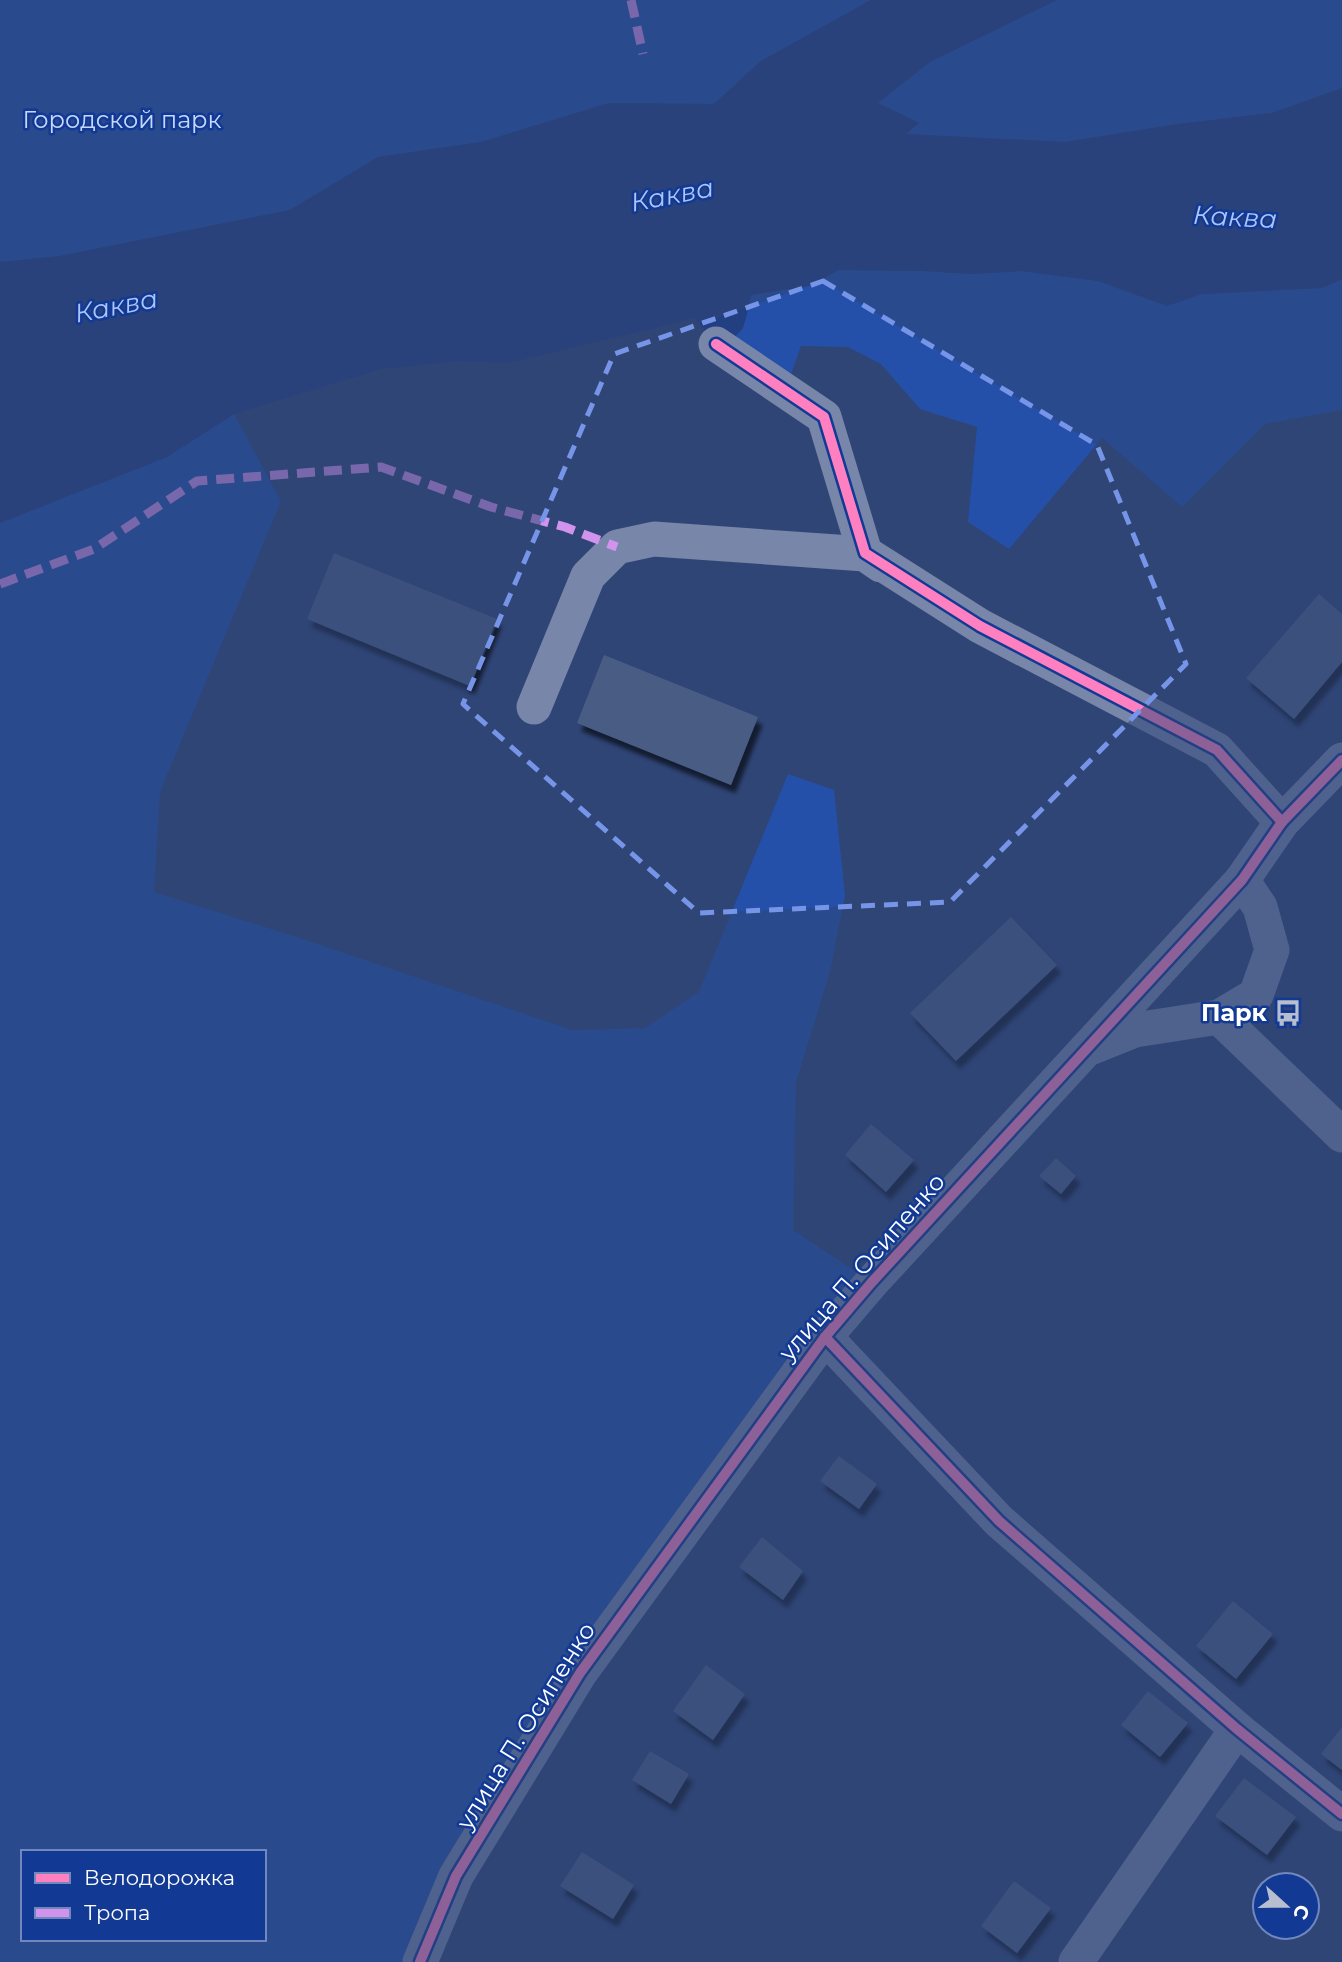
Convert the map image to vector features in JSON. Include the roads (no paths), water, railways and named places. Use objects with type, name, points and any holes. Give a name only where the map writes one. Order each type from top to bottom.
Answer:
[{"type":"street","points":[[716,344],[824,417],[865,553],[896,575]]},
{"type":"street","points":[[534,706],[588,576],[617,547],[654,539],[865,554],[980,626],[1217,750],[1282,822]]},
{"type":"street","name":"улица П. Осипенко","points":[[419,1962],[456,1876],[580,1673],[825,1337],[872,1282],[1242,880],[1282,822],[1342,760]]},
{"type":"street","points":[[1084,1050],[1135,1030],[1219,1017],[1256,995],[1272,950],[1260,907],[1242,880]]},
{"type":"street","points":[[1219,1017],[1342,1135]]},
{"type":"street","points":[[825,1337],[999,1521],[1237,1730],[1342,1814]]},
{"type":"street","points":[[1076,1962],[1237,1730]]},
{"type":"water","name":"Каква","points":[[871,0],[1057,0],[930,62],[878,103],[919,123],[906,134],[1065,142],[1178,124],[1272,113],[1342,88],[1342,279],[1322,288],[1202,294],[1167,306],[1098,281],[1021,271],[972,274],[839,270],[808,286],[751,295],[745,321],[739,333],[716,344],[694,317],[509,363],[460,361],[381,369],[234,414],[167,457],[0,523],[0,262],[60,256],[290,210],[378,157],[481,142],[609,103],[714,104],[761,61]]},
{"type":"place","name":"Парк","points":[[1288,1013]]},
{"type":"park label","name":"Городской парк","points":[[122,120]]}]
